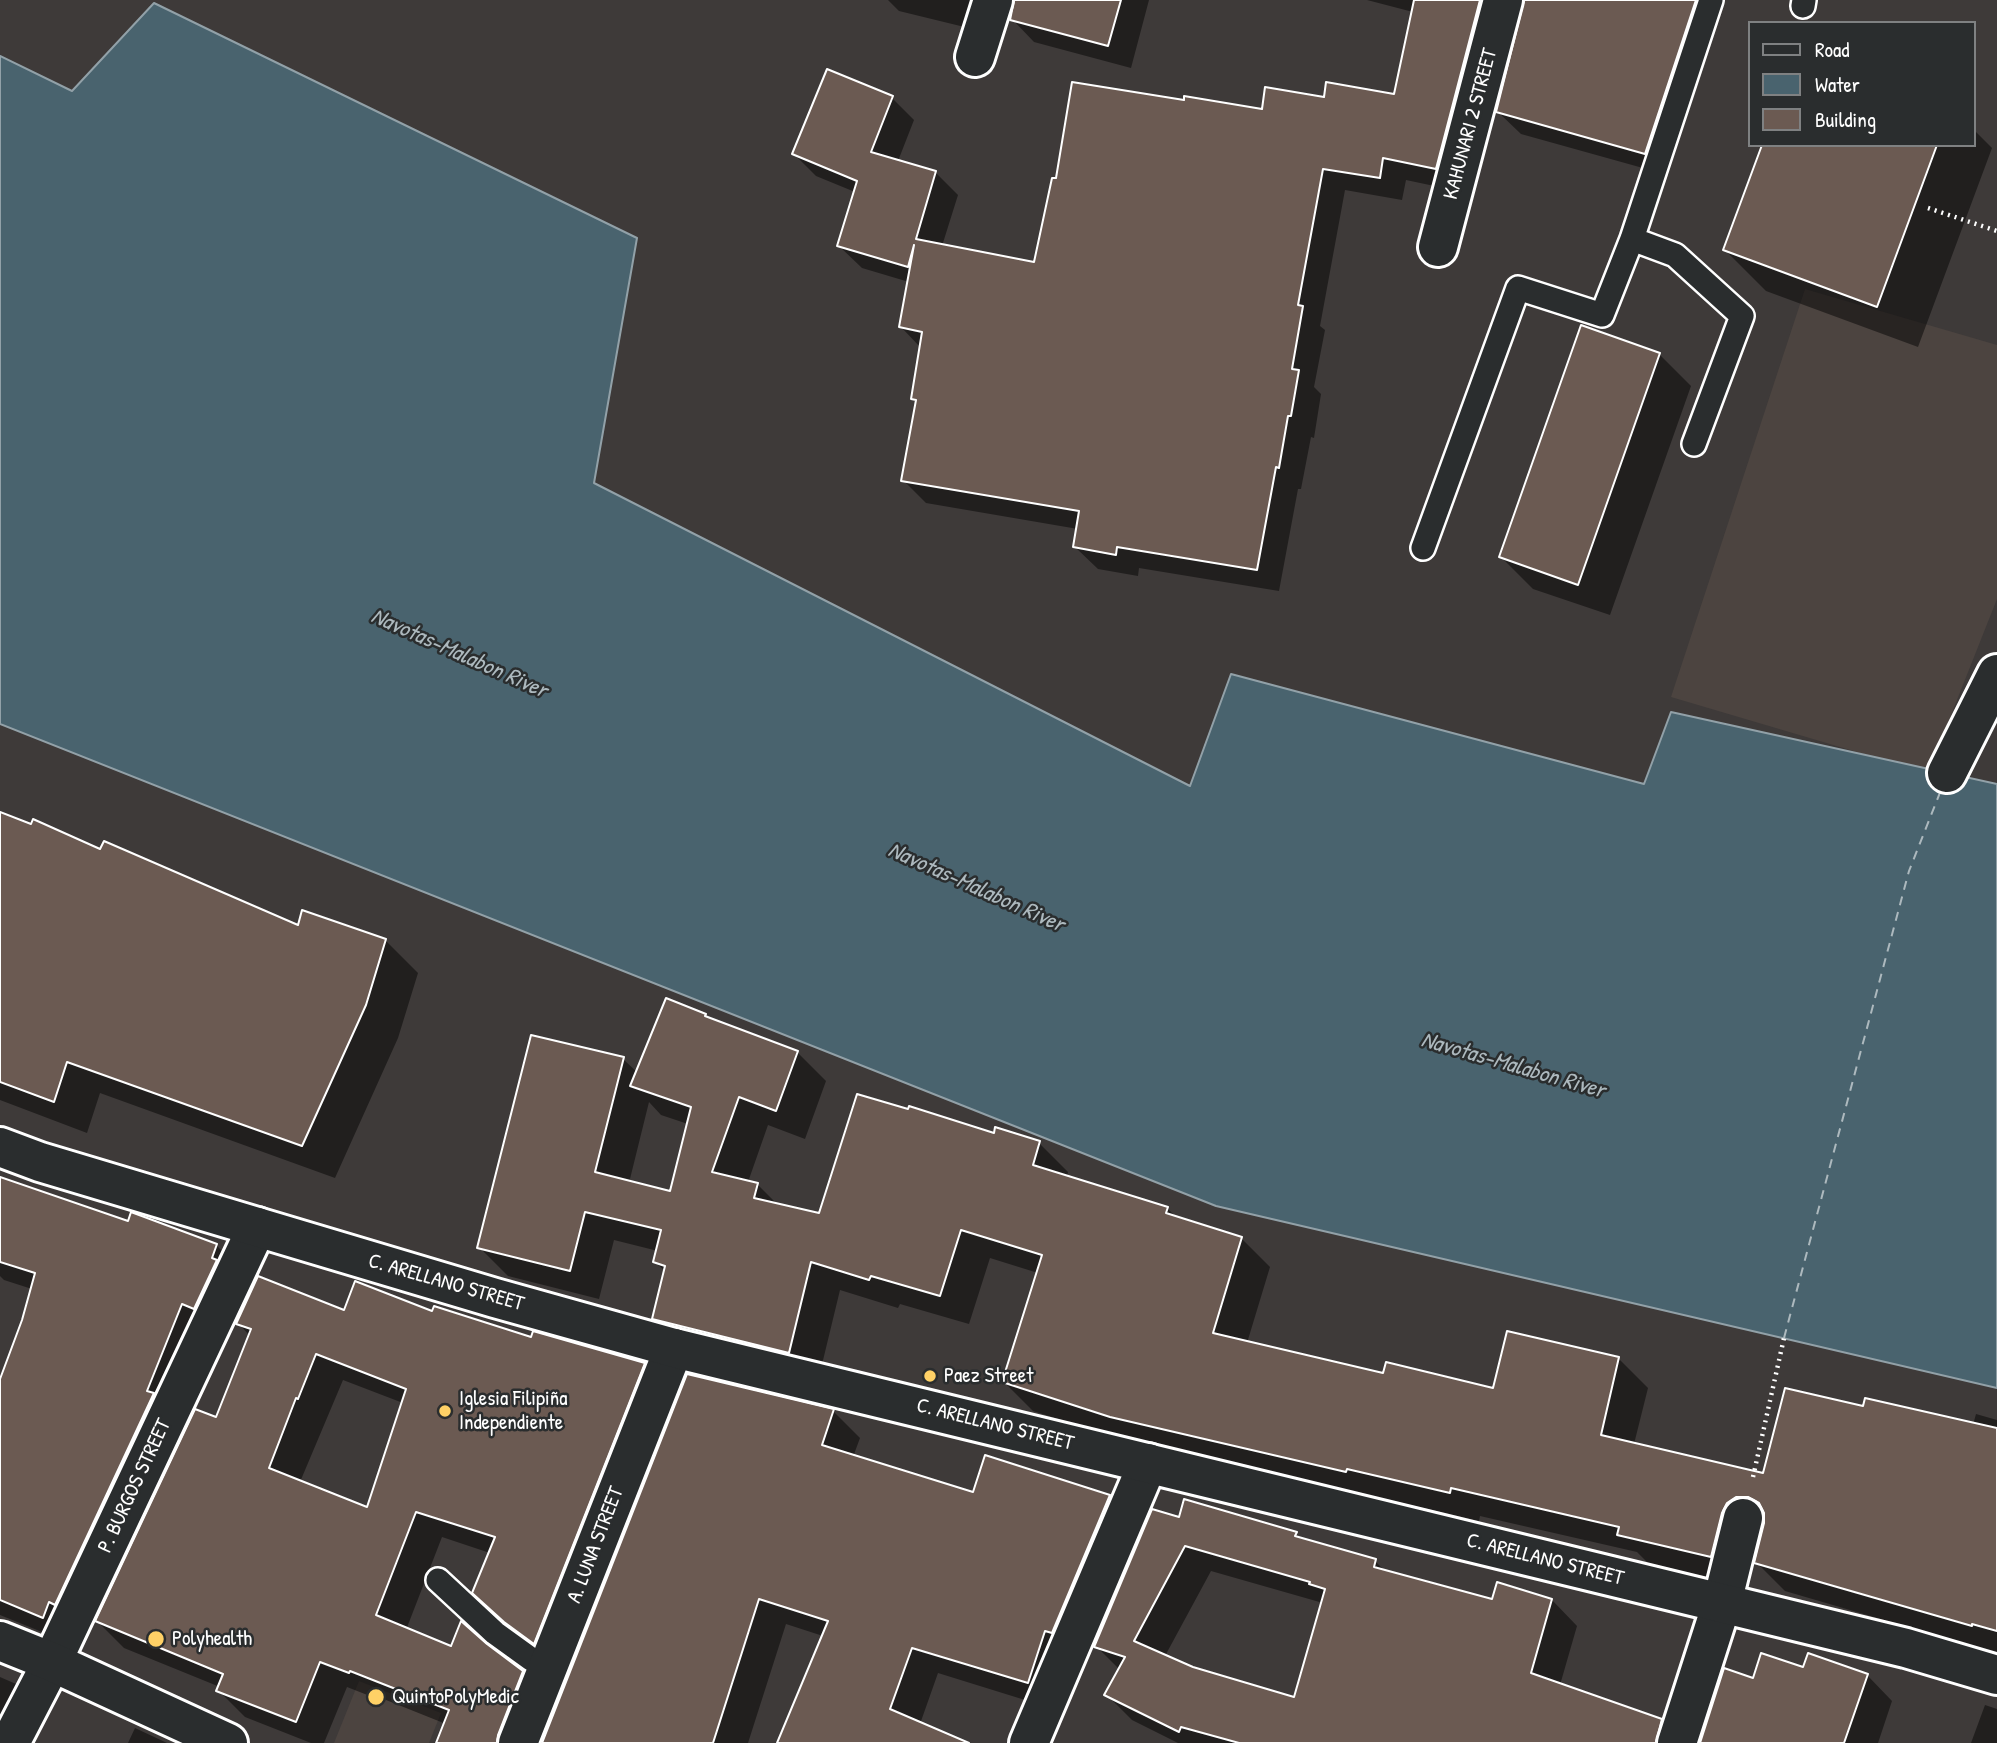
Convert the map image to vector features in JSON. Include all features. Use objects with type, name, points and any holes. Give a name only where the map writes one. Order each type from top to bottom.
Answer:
[{"type":"main road","points":[[975,57],[993,0]]},
{"type":"main road","name":"KAHUNARI 2 STREET","points":[[1438,247],[1503,0]]},
{"type":"main road","points":[[1947,773],[1997,674]]},
{"type":"main road","name":"C. ARELLANO STREET","points":[[0,1147],[40,1163],[495,1298],[674,1348],[1906,1648],[1997,1675]]},
{"type":"main road","name":"P. BURGOS STREET","points":[[10,1743],[52,1662],[257,1227]]},
{"type":"main road","name":"A. LUNA STREET","points":[[518,1743],[674,1348]]},
{"type":"main road","points":[[1029,1743],[1148,1462]]},
{"type":"main road","points":[[1677,1743],[1722,1603],[1743,1518]]},
{"type":"main road","points":[[0,1641],[228,1743]]},
{"type":"lane","points":[[1423,548],[1518,288],[1602,315],[1632,239],[1711,0]]},
{"type":"lane","points":[[1632,239],[1675,255],[1742,316],[1694,443]]},
{"type":"lane","points":[[439,1580],[495,1633],[531,1659],[549,1666]]},
{"type":"path","points":[[1928,208],[1997,231]]},
{"type":"path","points":[[1743,1518],[1784,1338]]},
{"type":"shaded area","points":[[1805,289],[1997,345],[1997,599],[1928,773],[1671,697]]},
{"type":"shaded area","name":"QuintoPolyMedic","points":[[359,1681],[441,1713],[429,1743],[334,1743]]},
{"type":"water","name":"Navotas-Malabon River","points":[[154,3],[637,238],[594,483],[1190,786],[1231,674],[1644,784],[1671,712],[1997,784],[1997,1388],[1216,1206],[0,724],[0,56],[72,91]]},
{"type":"building","points":[[1014,0],[1121,0],[1108,46],[1010,20]]},
{"type":"building","points":[[1414,0],[1480,0],[1436,169],[1383,158],[1380,178],[1323,169],[1298,305],[1303,306],[1292,369],[1299,370],[1279,468],[1276,467],[1257,570],[1117,547],[1116,555],[1073,547],[1079,511],[901,481],[916,400],[911,399],[922,332],[899,327],[914,245],[908,267],[837,246],[857,181],[792,154],[827,69],[893,96],[871,152],[936,171],[916,239],[1034,262],[1052,178],[1056,178],[1072,82],[1262,109],[1265,87],[1324,97],[1326,82],[1394,94]]},
{"type":"building","points":[[1524,0],[1696,0],[1645,154],[1496,112]]},
{"type":"building","points":[[1761,147],[1936,147],[1877,307],[1723,250]]},
{"type":"building","points":[[1581,325],[1660,353],[1578,585],[1499,557]]},
{"type":"building","points":[[0,812],[31,824],[33,819],[100,849],[104,841],[298,925],[302,910],[386,939],[366,1005],[302,1146],[67,1062],[54,1102],[0,1082]]},
{"type":"building","points":[[666,998],[706,1014],[705,1016],[798,1051],[776,1111],[739,1097],[712,1172],[758,1183],[754,1198],[819,1213],[857,1094],[908,1109],[909,1106],[994,1133],[995,1127],[1040,1141],[1033,1165],[1168,1207],[1166,1213],[1242,1237],[1213,1333],[1383,1373],[1386,1362],[1493,1388],[1507,1331],[1619,1357],[1601,1435],[1763,1473],[1785,1388],[1863,1406],[1865,1398],[1997,1428],[1997,1631],[1754,1563],[1764,1513],[1759,1503],[1748,1497],[1736,1497],[1727,1503],[1711,1557],[1617,1535],[1619,1527],[1451,1488],[1450,1493],[1347,1469],[1346,1472],[1110,1417],[1002,1382],[1042,1255],[961,1230],[940,1296],[871,1276],[869,1280],[811,1262],[789,1353],[652,1319],[665,1266],[653,1262],[661,1230],[585,1212],[570,1271],[477,1248],[531,1035],[624,1057],[595,1172],[670,1191],[691,1107],[630,1086]]},
{"type":"building","points":[[0,1177],[128,1221],[131,1212],[217,1244],[212,1258],[217,1260],[194,1309],[182,1304],[147,1391],[154,1393],[55,1605],[49,1602],[43,1618],[0,1600],[0,1379],[22,1320],[35,1273],[0,1262]]},
{"type":"building","points":[[258,1276],[344,1310],[355,1281],[432,1311],[434,1306],[531,1337],[533,1331],[645,1363],[534,1644],[472,1593],[495,1537],[416,1512],[376,1615],[451,1646],[461,1621],[523,1671],[497,1743],[436,1743],[449,1710],[320,1662],[296,1722],[216,1691],[223,1674],[95,1621],[195,1409],[216,1417],[251,1329],[236,1324]],"holes":[[[316,1354],[406,1389],[367,1507],[269,1468]]]},
{"type":"building","points":[[687,1374],[834,1409],[822,1445],[973,1492],[985,1455],[1110,1495],[1052,1633],[1045,1631],[1028,1683],[912,1648],[890,1709],[969,1743],[777,1743],[828,1621],[759,1599],[713,1743],[542,1743]]},
{"type":"building","points":[[1184,1499],[1297,1532],[1295,1536],[1376,1559],[1374,1567],[1492,1599],[1497,1582],[1552,1599],[1531,1673],[1662,1719],[1656,1743],[1239,1743],[1181,1727],[1179,1732],[1104,1695],[1125,1657],[1094,1647],[1152,1509],[1179,1517]],"holes":[[[1185,1546],[1310,1582],[1309,1584],[1325,1589],[1294,1697],[1193,1667],[1134,1641]]]},
{"type":"building","points":[[1761,1653],[1803,1667],[1808,1653],[1868,1674],[1844,1743],[1700,1743],[1724,1668],[1753,1678]]},
{"type":"ferry route","points":[[1784,1338],[1909,871],[1941,790]]},
{"type":"place","name":"Paez Street","points":[[930,1376]]},
{"type":"place","name":"Iglesia Filipiña Independiente","points":[[445,1411]]},
{"type":"place","name":"Polyhealth","points":[[156,1639]]},
{"type":"place","name":"QuintoPolyMedic","points":[[376,1697]]}]
